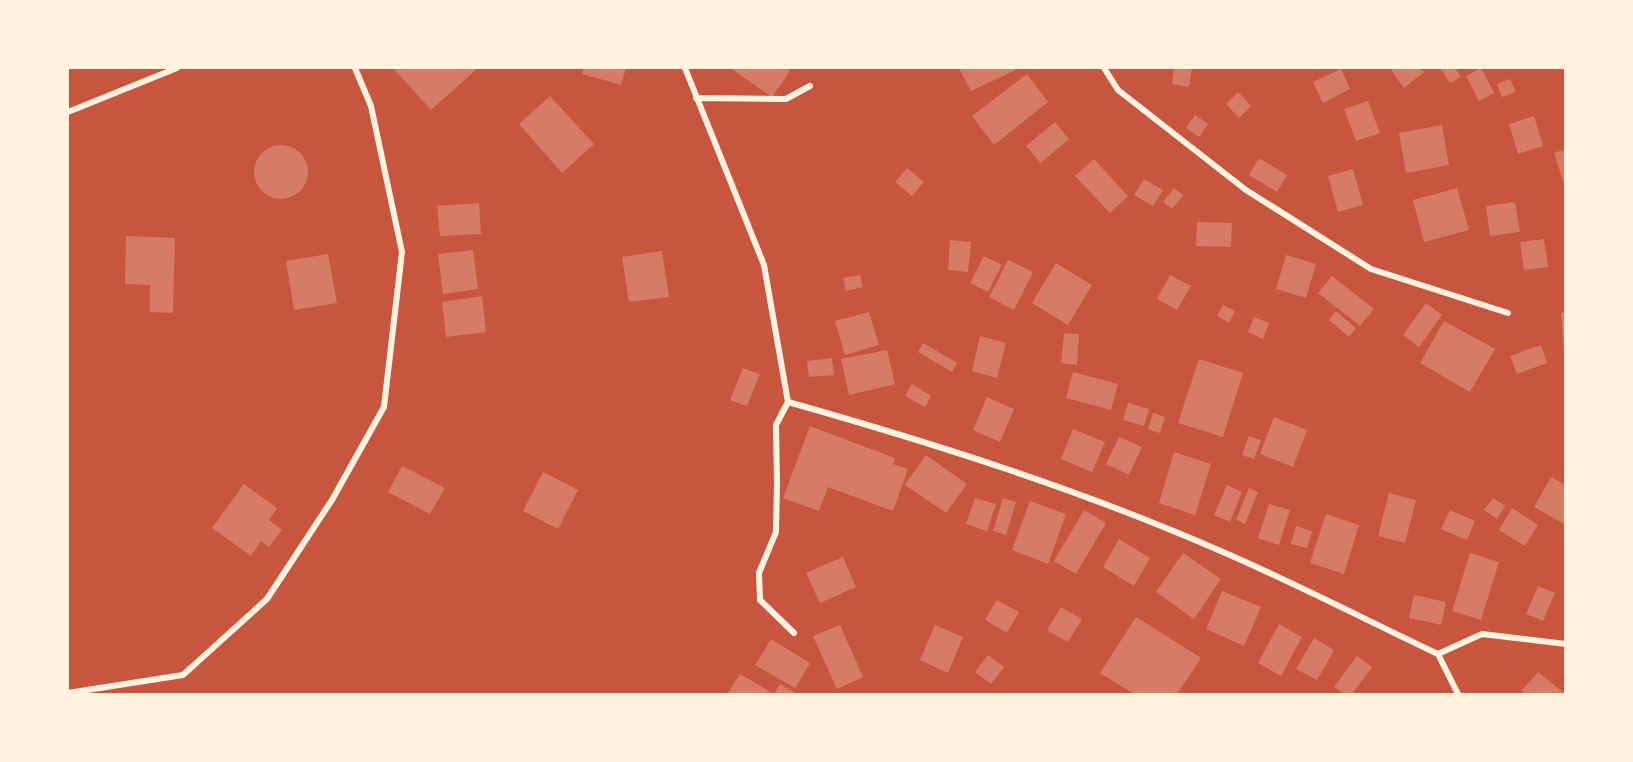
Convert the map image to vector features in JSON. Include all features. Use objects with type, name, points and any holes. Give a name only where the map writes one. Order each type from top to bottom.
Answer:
[{"type":"street","points":[[68,112],[177,68]]},
{"type":"street","points":[[68,693],[183,675],[267,599],[332,500],[384,407],[402,252],[371,106],[355,68]]},
{"type":"street","points":[[685,68],[764,265],[788,402],[776,425],[776,532],[759,573],[760,600],[794,633]]},
{"type":"street","points":[[1104,68],[1118,90],[1246,190],[1371,269],[1508,313]]},
{"type":"street","points":[[696,98],[786,99],[810,86]]},
{"type":"street","points":[[788,402],[972,458],[1104,505],[1216,549],[1438,654],[1458,694]]},
{"type":"street","points":[[1438,654],[1482,634],[1566,644]]},
{"type":"building","points":[[478,68],[431,110],[394,69]]},
{"type":"building","points":[[584,68],[626,68],[621,85],[582,74]]},
{"type":"building","points":[[730,68],[785,68],[790,71],[772,97]]},
{"type":"building","points":[[959,68],[1020,68],[971,91]]},
{"type":"building","points":[[1174,68],[1192,68],[1189,87],[1172,84]]},
{"type":"building","points":[[1420,68],[1424,72],[1404,88],[1391,70]]},
{"type":"building","points":[[1440,68],[1455,68],[1461,77],[1450,83]]},
{"type":"building","points":[[1481,68],[1494,93],[1479,101],[1466,76]]},
{"type":"building","points":[[1341,69],[1350,89],[1323,103],[1313,82]]},
{"type":"building","points":[[1027,74],[1048,102],[994,145],[972,116]]},
{"type":"building","points":[[1510,79],[1516,92],[1502,97],[1497,84]]},
{"type":"building","points":[[1238,92],[1251,106],[1239,118],[1226,104]]},
{"type":"building","points":[[550,96],[594,144],[562,173],[519,124]]},
{"type":"building","points":[[1368,101],[1380,133],[1356,141],[1344,109]]},
{"type":"building","points":[[1195,115],[1208,124],[1199,137],[1186,128]]},
{"type":"building","points":[[1534,116],[1543,146],[1518,154],[1509,124]]},
{"type":"building","points":[[1055,122],[1069,139],[1041,163],[1026,146]]},
{"type":"building","points":[[1442,125],[1449,165],[1406,173],[1399,133]]},
{"type":"building","points":[[281,145],[291,147],[300,153],[306,162],[308,172],[306,182],[300,191],[291,197],[281,199],[271,197],[262,191],[256,182],[254,172],[256,162],[262,153],[271,147]]},
{"type":"building","points":[[1566,149],[1566,187],[1565,187],[1554,153]]},
{"type":"building","points":[[1259,158],[1287,175],[1277,192],[1249,175]]},
{"type":"building","points":[[1094,159],[1128,196],[1110,213],[1075,176]]},
{"type":"building","points":[[907,168],[924,182],[912,196],[895,182]]},
{"type":"building","points":[[1353,169],[1363,205],[1338,212],[1328,176]]},
{"type":"building","points":[[1144,179],[1163,190],[1153,206],[1134,195]]},
{"type":"building","points":[[1174,188],[1183,195],[1172,209],[1163,202]]},
{"type":"building","points":[[1457,188],[1469,230],[1424,242],[1413,200]]},
{"type":"building","points":[[1515,202],[1520,232],[1490,236],[1486,206]]},
{"type":"building","points":[[479,203],[481,234],[440,236],[437,206]]},
{"type":"building","points":[[1197,222],[1232,223],[1231,247],[1196,246]]},
{"type":"building","points":[[126,236],[175,238],[173,313],[150,312],[150,285],[125,284]]},
{"type":"building","points":[[1544,239],[1548,267],[1524,270],[1520,242]]},
{"type":"building","points":[[950,240],[971,242],[968,272],[948,270]]},
{"type":"building","points":[[473,250],[478,289],[443,294],[438,254]]},
{"type":"building","points":[[662,251],[669,297],[629,302],[622,257]]},
{"type":"building","points":[[328,254],[337,303],[294,310],[286,261]]},
{"type":"building","points":[[1286,255],[1316,264],[1306,298],[1276,289]]},
{"type":"building","points":[[984,256],[1002,265],[988,292],[970,283]]},
{"type":"building","points":[[1008,260],[1033,272],[1014,310],[989,297]]},
{"type":"building","points":[[1056,263],[1092,285],[1068,325],[1032,303]]},
{"type":"building","points":[[860,275],[863,287],[846,291],[843,278]]},
{"type":"building","points":[[1170,275],[1191,286],[1177,310],[1157,299]]},
{"type":"building","points":[[1332,276],[1374,309],[1360,326],[1318,293]]},
{"type":"building","points":[[482,296],[486,332],[446,337],[442,302]]},
{"type":"building","points":[[1426,303],[1442,315],[1419,347],[1403,335]]},
{"type":"building","points":[[1223,305],[1235,311],[1229,323],[1217,316]]},
{"type":"building","points":[[1336,311],[1356,328],[1349,337],[1329,320]]},
{"type":"building","points":[[869,312],[879,345],[845,355],[835,321]]},
{"type":"building","points":[[1566,312],[1566,353],[1564,353],[1561,313]]},
{"type":"building","points":[[1254,317],[1269,323],[1263,339],[1248,332]]},
{"type":"building","points":[[1444,321],[1495,349],[1470,392],[1420,363]]},
{"type":"building","points":[[1064,333],[1079,334],[1077,365],[1061,363]]},
{"type":"building","points":[[980,336],[1006,343],[997,378],[972,371]]},
{"type":"building","points":[[923,343],[957,363],[952,372],[918,352]]},
{"type":"building","points":[[1541,345],[1547,363],[1517,374],[1510,356]]},
{"type":"building","points":[[887,350],[895,384],[849,395],[841,359]]},
{"type":"building","points":[[832,358],[834,375],[809,377],[807,361]]},
{"type":"building","points":[[1199,359],[1243,373],[1223,437],[1178,423]]},
{"type":"building","points":[[743,368],[760,374],[747,406],[730,400]]},
{"type":"building","points":[[1073,372],[1118,384],[1111,410],[1066,398]]},
{"type":"building","points":[[912,384],[931,396],[925,407],[905,396]]},
{"type":"building","points":[[987,397],[1014,409],[1000,442],[973,430]]},
{"type":"building","points":[[1128,403],[1149,409],[1144,426],[1123,420]]},
{"type":"building","points":[[1153,413],[1165,417],[1160,433],[1148,429]]},
{"type":"building","points":[[1274,417],[1307,430],[1293,467],[1260,454]]},
{"type":"building","points":[[810,426],[895,458],[893,464],[908,469],[893,511],[828,487],[819,511],[783,498]]},
{"type":"building","points":[[1073,429],[1105,442],[1092,472],[1061,459]]},
{"type":"building","points":[[1249,436],[1261,440],[1254,459],[1242,455]]},
{"type":"building","points":[[1119,437],[1142,447],[1129,475],[1106,464]]},
{"type":"building","points":[[1174,452],[1211,464],[1195,515],[1159,503]]},
{"type":"building","points":[[926,455],[967,484],[946,513],[905,485]]},
{"type":"building","points":[[402,466],[445,488],[430,514],[388,492]]},
{"type":"building","points":[[543,472],[578,490],[558,529],[523,511]]},
{"type":"building","points":[[1551,477],[1566,485],[1566,525],[1534,507]]},
{"type":"building","points":[[244,484],[277,508],[269,520],[282,530],[269,547],[261,541],[251,556],[212,528]]},
{"type":"building","points":[[1227,485],[1242,492],[1230,522],[1214,515]]},
{"type":"building","points":[[1249,488],[1258,492],[1245,524],[1236,520]]},
{"type":"building","points":[[1389,493],[1416,500],[1405,543],[1378,536]]},
{"type":"building","points":[[975,498],[996,504],[987,531],[966,524]]},
{"type":"building","points":[[1003,498],[1016,502],[1006,535],[993,531]]},
{"type":"building","points":[[1493,498],[1505,506],[1497,519],[1484,510]]},
{"type":"building","points":[[1030,501],[1066,514],[1048,564],[1012,550]]},
{"type":"building","points":[[1269,504],[1290,510],[1279,545],[1258,538]]},
{"type":"building","points":[[1512,508],[1538,525],[1525,546],[1499,530]]},
{"type":"building","points":[[1084,510],[1106,523],[1076,574],[1054,561]]},
{"type":"building","points":[[1450,510],[1475,521],[1467,540],[1441,529]]},
{"type":"building","points":[[1326,514],[1359,525],[1344,574],[1310,563]]},
{"type":"building","points":[[1296,526],[1312,531],[1307,548],[1291,544]]},
{"type":"building","points":[[1119,539],[1150,558],[1134,586],[1103,567]]},
{"type":"building","points":[[1183,553],[1221,579],[1194,619],[1156,592]]},
{"type":"building","points":[[1470,553],[1499,562],[1481,620],[1452,611]]},
{"type":"building","points":[[843,557],[856,587],[820,603],[806,573]]},
{"type":"building","points":[[1538,586],[1555,593],[1543,621],[1526,614]]},
{"type":"building","points":[[1222,591],[1261,607],[1244,646],[1206,629]]},
{"type":"building","points":[[1414,595],[1446,602],[1441,625],[1409,618]]},
{"type":"building","points":[[997,600],[1019,612],[1007,633],[985,620]]},
{"type":"building","points":[[1061,607],[1082,619],[1068,642],[1047,630]]},
{"type":"building","points":[[1136,617],[1201,658],[1177,694],[1134,694],[1100,673]]},
{"type":"building","points":[[1279,624],[1302,637],[1281,676],[1258,663]]},
{"type":"building","points":[[840,625],[863,677],[837,689],[813,636]]},
{"type":"building","points":[[935,625],[963,637],[948,673],[920,660]]},
{"type":"building","points":[[1314,638],[1334,650],[1317,680],[1296,669]]},
{"type":"building","points":[[771,639],[810,663],[795,688],[755,665]]},
{"type":"building","points":[[988,655],[1004,667],[991,684],[975,672]]},
{"type":"building","points":[[1357,656],[1372,667],[1352,694],[1345,694],[1334,687]]},
{"type":"building","points":[[1538,672],[1563,692],[1561,694],[1525,694],[1521,691]]},
{"type":"building","points":[[740,674],[774,694],[728,693]]},
{"type":"building","points":[[780,684],[797,694],[774,694]]}]
